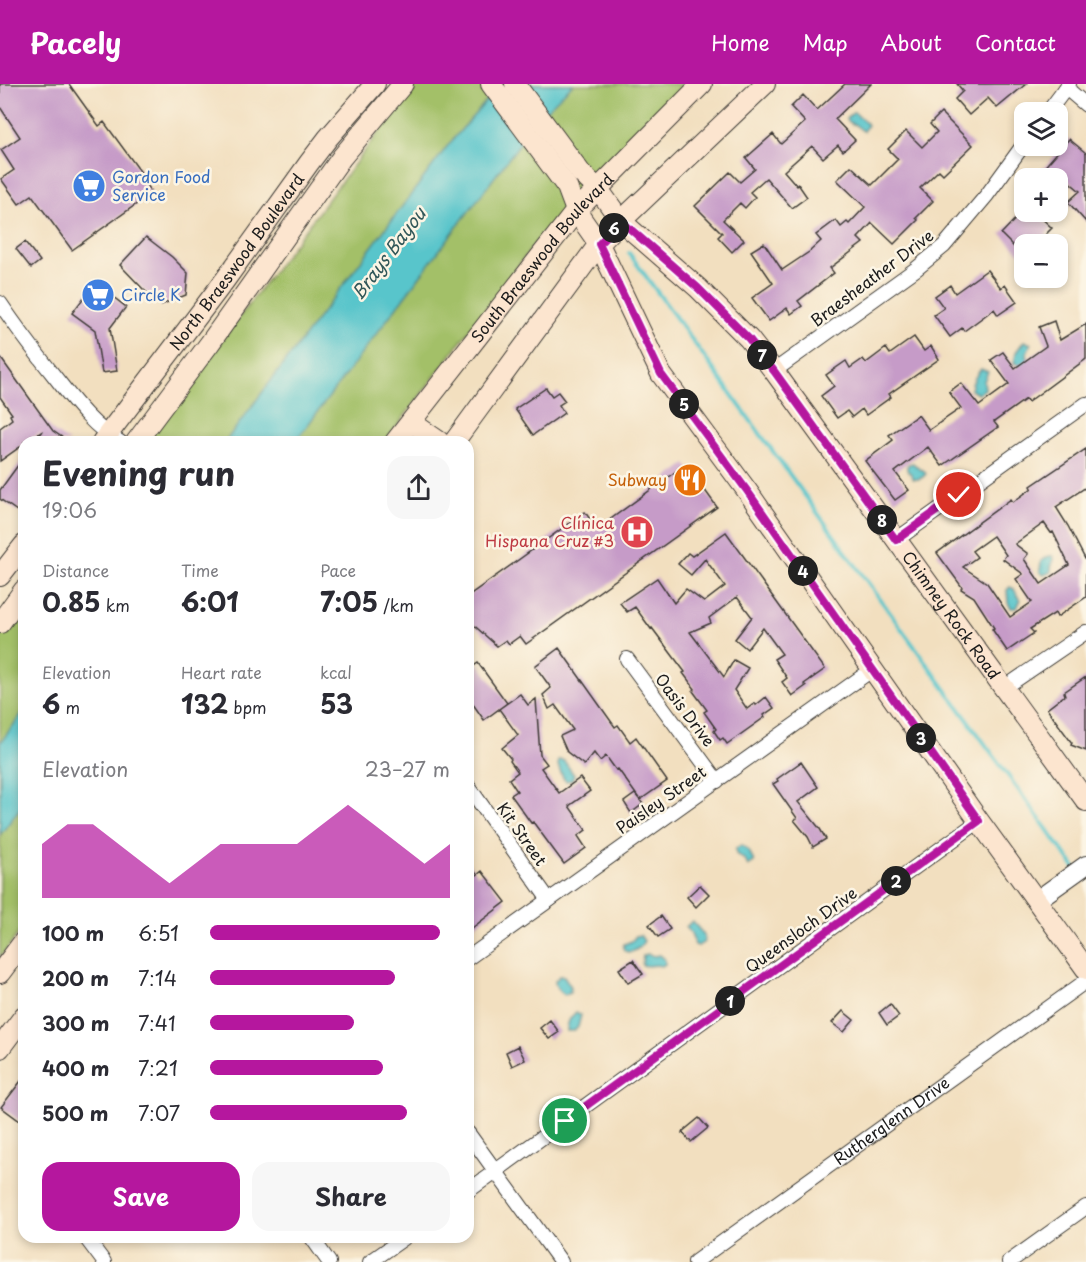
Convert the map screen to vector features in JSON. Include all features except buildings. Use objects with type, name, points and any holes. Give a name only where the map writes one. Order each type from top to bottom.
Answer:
[{"type":"main road","name":"North Braeswood Boulevard","points":[[113,436],[309,163],[375,84]]},
{"type":"main road","name":"North Braeswood Boulevard","points":[[140,436],[210,343],[342,157],[403,84]]},
{"type":"main road","points":[[491,84],[567,187],[576,212],[599,244],[661,374],[748,492],[1086,969]]},
{"type":"main road","points":[[515,84],[581,173],[599,190]]},
{"type":"main road","name":"South Braeswood Boulevard","points":[[400,436],[576,212],[702,84]]},
{"type":"main road","points":[[621,221],[765,84]]},
{"type":"main road","name":"Chimney Rock Road","points":[[599,190],[621,221],[698,288],[749,339],[1086,801]]},
{"type":"main road","name":"South Braeswood Boulevard","points":[[458,436],[599,244],[621,221]]},
{"type":"main road","points":[[411,422],[431,436]]},
{"type":"main road","points":[[0,576],[18,559]]},
{"type":"main road","points":[[0,622],[18,598]]},
{"type":"main road","points":[[0,973],[18,949]]},
{"type":"main road","points":[[0,1048],[18,1024]]},
{"type":"street","points":[[1055,102],[1067,86],[1086,105]]},
{"type":"street","name":"Braesheather Drive","points":[[774,371],[916,269],[944,246],[987,195],[1015,156]]},
{"type":"street","points":[[0,303],[76,404],[106,436]]},
{"type":"street","points":[[896,540],[1086,404]]},
{"type":"street","points":[[1004,688],[1086,632]]},
{"type":"street","name":"Oasis Drive","points":[[627,659],[717,781]]},
{"type":"street","name":"Paisley Street","points":[[474,954],[873,669]]},
{"type":"street","name":"Kit Street","points":[[474,794],[549,900]]},
{"type":"street","name":"Queensloch Drive","points":[[474,1187],[979,821]]},
{"type":"street","points":[[1037,900],[1086,865]]},
{"type":"street","name":"Rutherglenn Drive","points":[[695,1262],[1086,981]]},
{"type":"street","points":[[474,1141],[561,1262]]},
{"type":"street","points":[[1009,1262],[1086,1207]]},
{"type":"street","points":[[90,1243],[104,1262]]},
{"type":"street","points":[[316,1243],[329,1262]]},
{"type":"street","points":[[370,1262],[397,1243]]},
{"type":"green space","points":[[415,84],[686,84],[603,166],[537,241],[390,436],[150,436]]},
{"type":"green space","points":[[18,613],[18,934],[0,958],[0,637]]},
{"type":"water","name":"Brays Bayou","points":[[501,84],[573,84],[542,114],[300,436],[230,436],[449,144]]},
{"type":"water","points":[[854,112],[868,125],[863,131],[846,119]]},
{"type":"water","points":[[1024,341],[1031,344],[1027,352],[1028,361],[1022,366],[1014,363],[1016,352]]},
{"type":"water","points":[[981,369],[988,372],[984,381],[985,389],[978,394],[971,390],[973,381]]},
{"type":"water","points":[[913,463],[926,473],[922,478],[912,478],[907,470],[907,466]]},
{"type":"water","points":[[1053,556],[1054,559],[1051,572],[1044,575],[1040,572],[1041,561]]},
{"type":"water","points":[[1010,587],[1014,589],[1020,601],[1017,608],[1011,608],[1008,603],[1007,590]]},
{"type":"water","points":[[18,719],[18,811],[0,835],[0,743]]},
{"type":"water","points":[[559,760],[564,761],[574,775],[572,780],[566,781],[563,777],[558,765]]},
{"type":"water","points":[[742,845],[749,851],[754,862],[748,866],[745,860],[736,854],[736,848]]},
{"type":"water","points":[[692,921],[704,935],[704,942],[698,946],[695,945],[686,927]]},
{"type":"water","points":[[640,935],[644,941],[640,946],[633,951],[625,951],[624,944]]},
{"type":"water","points":[[659,955],[665,960],[665,964],[662,966],[642,965],[643,956]]},
{"type":"water","points":[[560,976],[564,976],[571,987],[570,992],[565,995],[555,983]]},
{"type":"water","points":[[576,1012],[581,1015],[578,1027],[574,1031],[567,1031],[569,1020]]},
{"type":"waterway","points":[[629,253],[1075,868]]},
{"type":"place","name":"Gordon Food Service","points":[[89,186]]},
{"type":"place","name":"Circle K","points":[[98,295]]},
{"type":"place","name":"Subway","points":[[690,480]]},
{"type":"place","name":"Clínica Hispana Cruz #3","points":[[637,532]]},
{"type":"route","points":[[565,1121],[979,821],[748,492],[661,374],[599,244],[621,221],[698,288],[749,339],[896,540],[959,495]]}]
